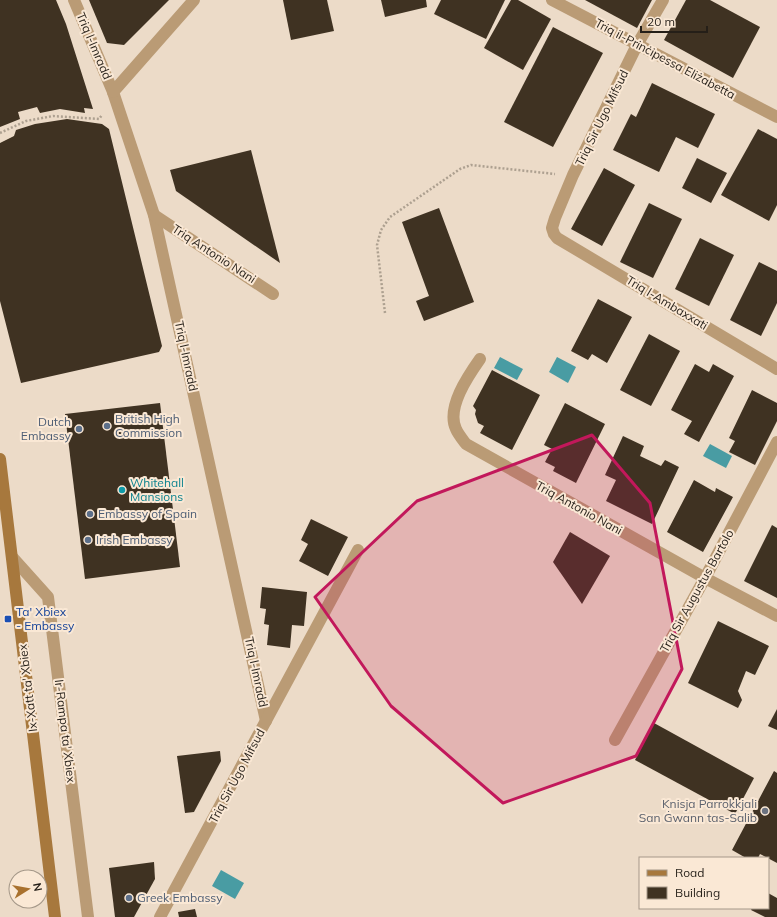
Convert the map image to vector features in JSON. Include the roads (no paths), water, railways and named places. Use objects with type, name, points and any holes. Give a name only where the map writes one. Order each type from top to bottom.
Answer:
[{"type":"main road","name":"Ix-Xatt ta' Xbiex","points":[[0,458],[55,917]]},
{"type":"street","name":"Triq l-Imradd","points":[[74,0],[113,92],[154,215],[266,721]]},
{"type":"street","points":[[113,92],[194,0]]},
{"type":"street","name":"Triq il-Prinċipessa Eliżabetta","points":[[552,0],[777,117]]},
{"type":"street","name":"Triq Sir Ugo Mifsud","points":[[557,238],[552,228],[554,218],[573,175],[637,45],[663,0]]},
{"type":"street","name":"Triq Antonio Nani","points":[[154,215],[273,294]]},
{"type":"street","name":"Triq l-Ambaxxati","points":[[557,238],[777,369]]},
{"type":"street","name":"Triq Antonio Nani","points":[[480,358],[464,382],[452,413],[455,428],[466,444],[705,578],[777,616]]},
{"type":"street","name":"Triq Sir Augustus Bartolo","points":[[615,740],[705,578],[777,442]]},
{"type":"street","name":"Triq Sir Ugo Mifsud","points":[[160,917],[358,550]]},
{"type":"street","name":"Ir-Rampa ta' Xbiex","points":[[13,558],[48,597],[88,917]]},
{"type":"water","points":[[500,357],[523,369],[517,380],[494,368]]},
{"type":"water","points":[[557,357],[576,367],[568,383],[549,372]]},
{"type":"water","points":[[710,444],[732,456],[726,468],[703,456]]},
{"type":"water","points":[[221,870],[244,883],[235,899],[212,886]]},
{"type":"place","name":"British High Commission","points":[[107,426]]},
{"type":"place","name":"Dutch Embassy","points":[[79,429]]},
{"type":"place","name":"Whitehall Mansions","points":[[122,490]]},
{"type":"place","name":"Embassy of Spain","points":[[90,514]]},
{"type":"place","name":"Irish Embassy","points":[[88,540]]},
{"type":"place","name":"Ta' Xbiex - Embassy","points":[[8,619]]},
{"type":"place","name":"Knisja Parrokkjali San Ġwann tas-Salib","points":[[765,811]]},
{"type":"place","name":"Greek Embassy","points":[[129,898]]}]
